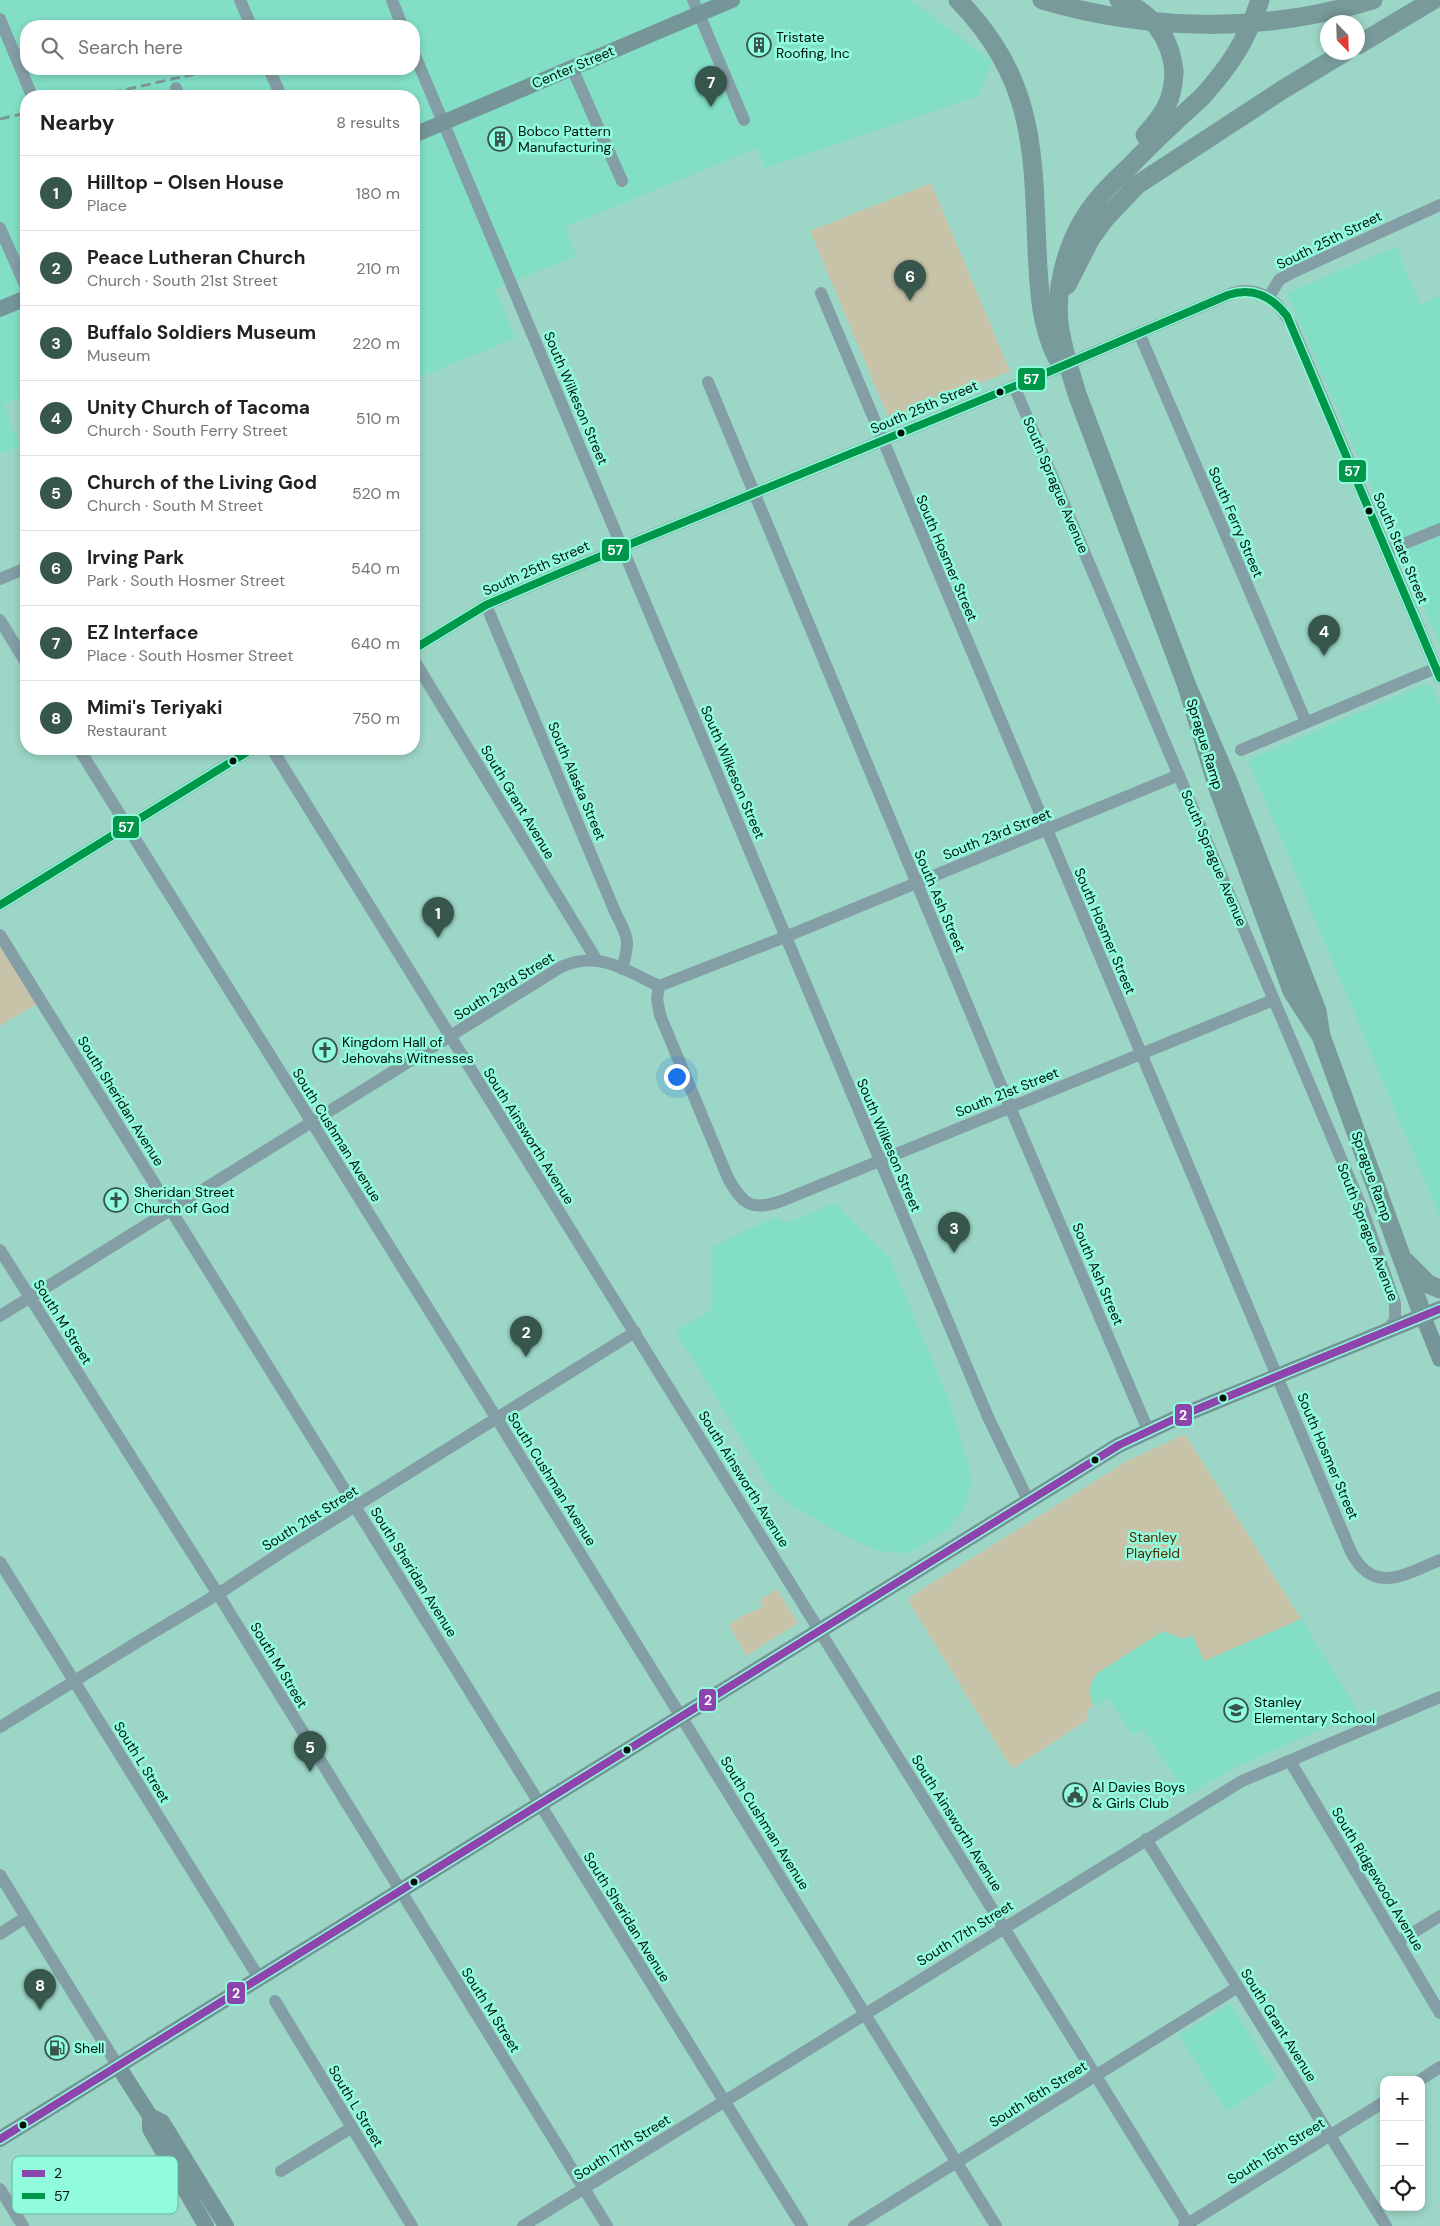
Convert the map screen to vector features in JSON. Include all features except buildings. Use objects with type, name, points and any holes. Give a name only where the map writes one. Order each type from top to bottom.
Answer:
[{"type":"highway","points":[[958,0],[984,29],[1000,52],[1012,76],[1029,130],[1034,167],[1038,274],[1044,316],[1056,355],[1077,394]]},
{"type":"highway","points":[[1042,0],[1123,20],[1175,25],[1233,23],[1296,17],[1373,0]]},
{"type":"highway","points":[[1073,242],[1077,218],[1092,194],[1163,113],[1172,96],[1173,55],[1161,30],[1150,17],[1137,8],[1119,0]]},
{"type":"highway","points":[[1077,394],[1065,356],[1059,323],[1059,299],[1062,276],[1080,226],[1097,200],[1167,128],[1202,97],[1238,53],[1251,27],[1260,0]]},
{"type":"highway","points":[[1365,41],[1433,0]]},
{"type":"highway","points":[[1059,323],[1066,287],[1091,238],[1105,219],[1137,186],[1282,90],[1332,60]]},
{"type":"highway","name":"Sprague Ramp","points":[[1077,394],[1187,686],[1227,779],[1317,1011],[1321,1036],[1400,1253],[1432,1313]]},
{"type":"highway","points":[[1400,1253],[1420,1277],[1428,1284],[1440,1289]]},
{"type":"main road","name":"Center Street","points":[[420,132],[572,68],[696,7],[732,0]]},
{"type":"main road","points":[[0,309],[20,301]]},
{"type":"main road","points":[[0,2139],[1028,1500],[1088,1463],[1148,1430],[1432,1313],[1440,1359]]},
{"type":"main road","points":[[118,2066],[150,2116],[162,2122],[221,2219]]},
{"type":"main road","points":[[150,2116],[150,2129],[164,2156]]},
{"type":"main road","points":[[178,2181],[201,2224]]},
{"type":"street","points":[[240,0],[248,20]]},
{"type":"street","points":[[392,0],[400,20]]},
{"type":"street","points":[[696,7],[744,120]]},
{"type":"street","points":[[0,19],[20,67]]},
{"type":"street","name":"South Wilkeson Street","points":[[420,67],[988,1417],[1028,1500]]},
{"type":"street","points":[[572,68],[622,181]]},
{"type":"street","points":[[23,75],[30,90]]},
{"type":"street","points":[[272,75],[278,90]]},
{"type":"street","name":"South 25th Street","points":[[420,645],[486,606],[622,547],[882,442],[1237,292],[1246,290],[1270,297],[1279,280],[1291,273],[1440,205]]},
{"type":"street","points":[[0,228],[20,273]]},
{"type":"street","name":"South Hosmer Street","points":[[821,294],[1351,1552],[1360,1567],[1370,1575],[1381,1579],[1397,1577],[1440,1560]]},
{"type":"street","name":"South State Street","points":[[1270,297],[1282,309],[1292,326],[1438,673]]},
{"type":"street","name":"South Ferry Street","points":[[1139,333],[1306,722]]},
{"type":"street","name":"South Ash Street","points":[[708,382],[1010,1107],[1148,1430]]},
{"type":"street","name":"South Sprague Avenue","points":[[1014,386],[1362,1208],[1396,1303],[1395,1320],[1386,1332]]},
{"type":"street","points":[[1386,552],[1440,529]]},
{"type":"street","points":[[0,579],[20,571]]},
{"type":"street","name":"South Alaska Street","points":[[486,606],[616,914],[624,928],[628,940],[622,969]]},
{"type":"street","points":[[0,620],[20,653]]},
{"type":"street","name":"South Grant Avenue","points":[[420,670],[596,959]]},
{"type":"street","points":[[1241,750],[1306,722],[1438,673]]},
{"type":"street","name":"South Cushman Avenue","points":[[83,755],[497,1419],[996,2226]]},
{"type":"street","points":[[0,905],[242,755]]},
{"type":"street","name":"South Ainsworth Avenue","points":[[276,755],[820,1630],[1187,2225]]},
{"type":"street","name":"South 23rd Street","points":[[659,986],[786,937],[1179,775]]},
{"type":"street","name":"South Sheridan Avenue","points":[[0,935],[802,2226]]},
{"type":"street","name":"South 23rd Street","points":[[0,1316],[560,967],[578,960],[596,959],[622,969]]},
{"type":"street","points":[[622,969],[659,986]]},
{"type":"street","name":"South 21st Street","points":[[659,986],[656,999],[660,1015],[728,1178],[741,1198],[752,1206],[763,1207],[1273,1000]]},
{"type":"street","name":"South M Street","points":[[0,1250],[218,1594],[607,2226]]},
{"type":"street","name":"South 21st Street","points":[[0,1727],[218,1594],[635,1332]]},
{"type":"street","name":"South L Street","points":[[0,1562],[259,1978]]},
{"type":"street","name":"South 17th Street","points":[[523,2226],[1242,1781],[1440,1697]]},
{"type":"street","name":"South Ridgewood Avenue","points":[[1290,1761],[1440,2013]]},
{"type":"street","name":"South Grant Avenue","points":[[1146,1839],[1386,2226]]},
{"type":"street","points":[[0,1875],[118,2066]]},
{"type":"street","points":[[1398,1942],[1440,1916]]},
{"type":"street","points":[[0,1934],[26,1917]]},
{"type":"street","name":"South 16th Street","points":[[854,2226],[1238,1987]]},
{"type":"street","name":"South L Street","points":[[275,2001],[412,2226]]},
{"type":"street","points":[[1425,2077],[1440,2067]]},
{"type":"street","name":"South 15th Street","points":[[1187,2225],[1380,2105]]},
{"type":"street","points":[[281,2171],[351,2128]]},
{"type":"street","points":[[0,2189],[12,2208]]},
{"type":"street","points":[[16,2214],[23,2226]]},
{"type":"street","points":[[201,2224],[221,2219]]},
{"type":"shaded area","points":[[0,0],[911,0],[992,61],[978,96],[765,168],[757,148],[565,227],[576,256],[495,289],[515,338],[420,378],[420,90],[20,90],[20,397],[3,404],[20,446],[0,454]]},
{"type":"shaded area","points":[[1396,247],[1420,305],[1440,296],[1440,644],[1287,293]]},
{"type":"shaded area","points":[[1423,685],[1431,685],[1440,707],[1440,1217],[1248,760]]},
{"type":"shaded area","points":[[835,1203],[889,1257],[949,1400],[969,1468],[971,1484],[964,1508],[949,1529],[909,1553],[879,1551],[846,1536],[794,1507],[774,1492],[676,1332],[712,1309],[711,1247],[776,1217],[788,1223]]},
{"type":"shaded area","name":"Stanley Elementary School","points":[[1301,1619],[1359,1713],[1233,1768],[1187,1796],[1143,1728],[1133,1735],[1108,1698],[1093,1706],[1089,1689],[1096,1674],[1163,1631],[1183,1639],[1192,1634],[1205,1661]]},
{"type":"shaded area","points":[[1230,2003],[1277,2079],[1226,2111],[1179,2035]]},
{"type":"green space","points":[[931,183],[1010,371],[890,421],[810,231]]},
{"type":"green space","points":[[0,943],[37,1004],[0,1026]]},
{"type":"green space","name":"Stanley Playfield","points":[[1185,1434],[1301,1619],[1204,1661],[1192,1635],[1183,1639],[1163,1631],[1096,1674],[1089,1689],[1093,1706],[1088,1710],[1086,1721],[1012,1769],[909,1602],[910,1597],[1127,1461]]},
{"type":"green space","points":[[777,1589],[798,1623],[746,1656],[729,1625],[740,1617],[763,1607],[760,1600]]},
{"type":"tram line","points":[[154,2123],[174,2156]]},
{"type":"tram line","points":[[178,2163],[200,2199],[223,2226]]},
{"type":"tram line","points":[[202,2209],[212,2226]]},
{"type":"railway","points":[[124,90],[190,75]]},
{"type":"railway","points":[[0,119],[20,114]]},
{"type":"transit line","name":"57","points":[[420,645],[486,605],[560,573],[1032,379],[1228,295],[1246,292],[1268,298],[1287,316],[1440,678]]},
{"type":"transit line","name":"57","points":[[0,905],[242,755]]},
{"type":"transit line","name":"2","points":[[0,2139],[1119,1445],[1183,1415],[1440,1309]]},
{"type":"place","name":"Tristate Roofing, Inc","points":[[759,45]]},
{"type":"place","name":"EZ Interface","points":[[711,107]]},
{"type":"place","name":"Bobco Pattern Manufacturing","points":[[500,139]]},
{"type":"place","name":"Irving Park","points":[[910,301]]},
{"type":"place","name":"Unity Church of Tacoma","points":[[1324,656]]},
{"type":"place","name":"Hilltop - Olsen House","points":[[438,938]]},
{"type":"place","name":"Kingdom Hall of Jehovahs Witnesses","points":[[325,1050]]},
{"type":"place","name":"Sheridan Street Church of God","points":[[116,1200]]},
{"type":"place","name":"Buffalo Soldiers Museum","points":[[954,1253]]},
{"type":"place","name":"Peace Lutheran Church","points":[[526,1357]]},
{"type":"place","name":"Stanley Elementary School","points":[[1236,1710]]},
{"type":"place","name":"Church of the Living God","points":[[310,1772]]},
{"type":"place","name":"Al Davies Boys & Girls Club","points":[[1075,1795]]},
{"type":"place","name":"Mimi's Teriyaki","points":[[40,2010]]},
{"type":"place","name":"Shell","points":[[57,2048]]}]
